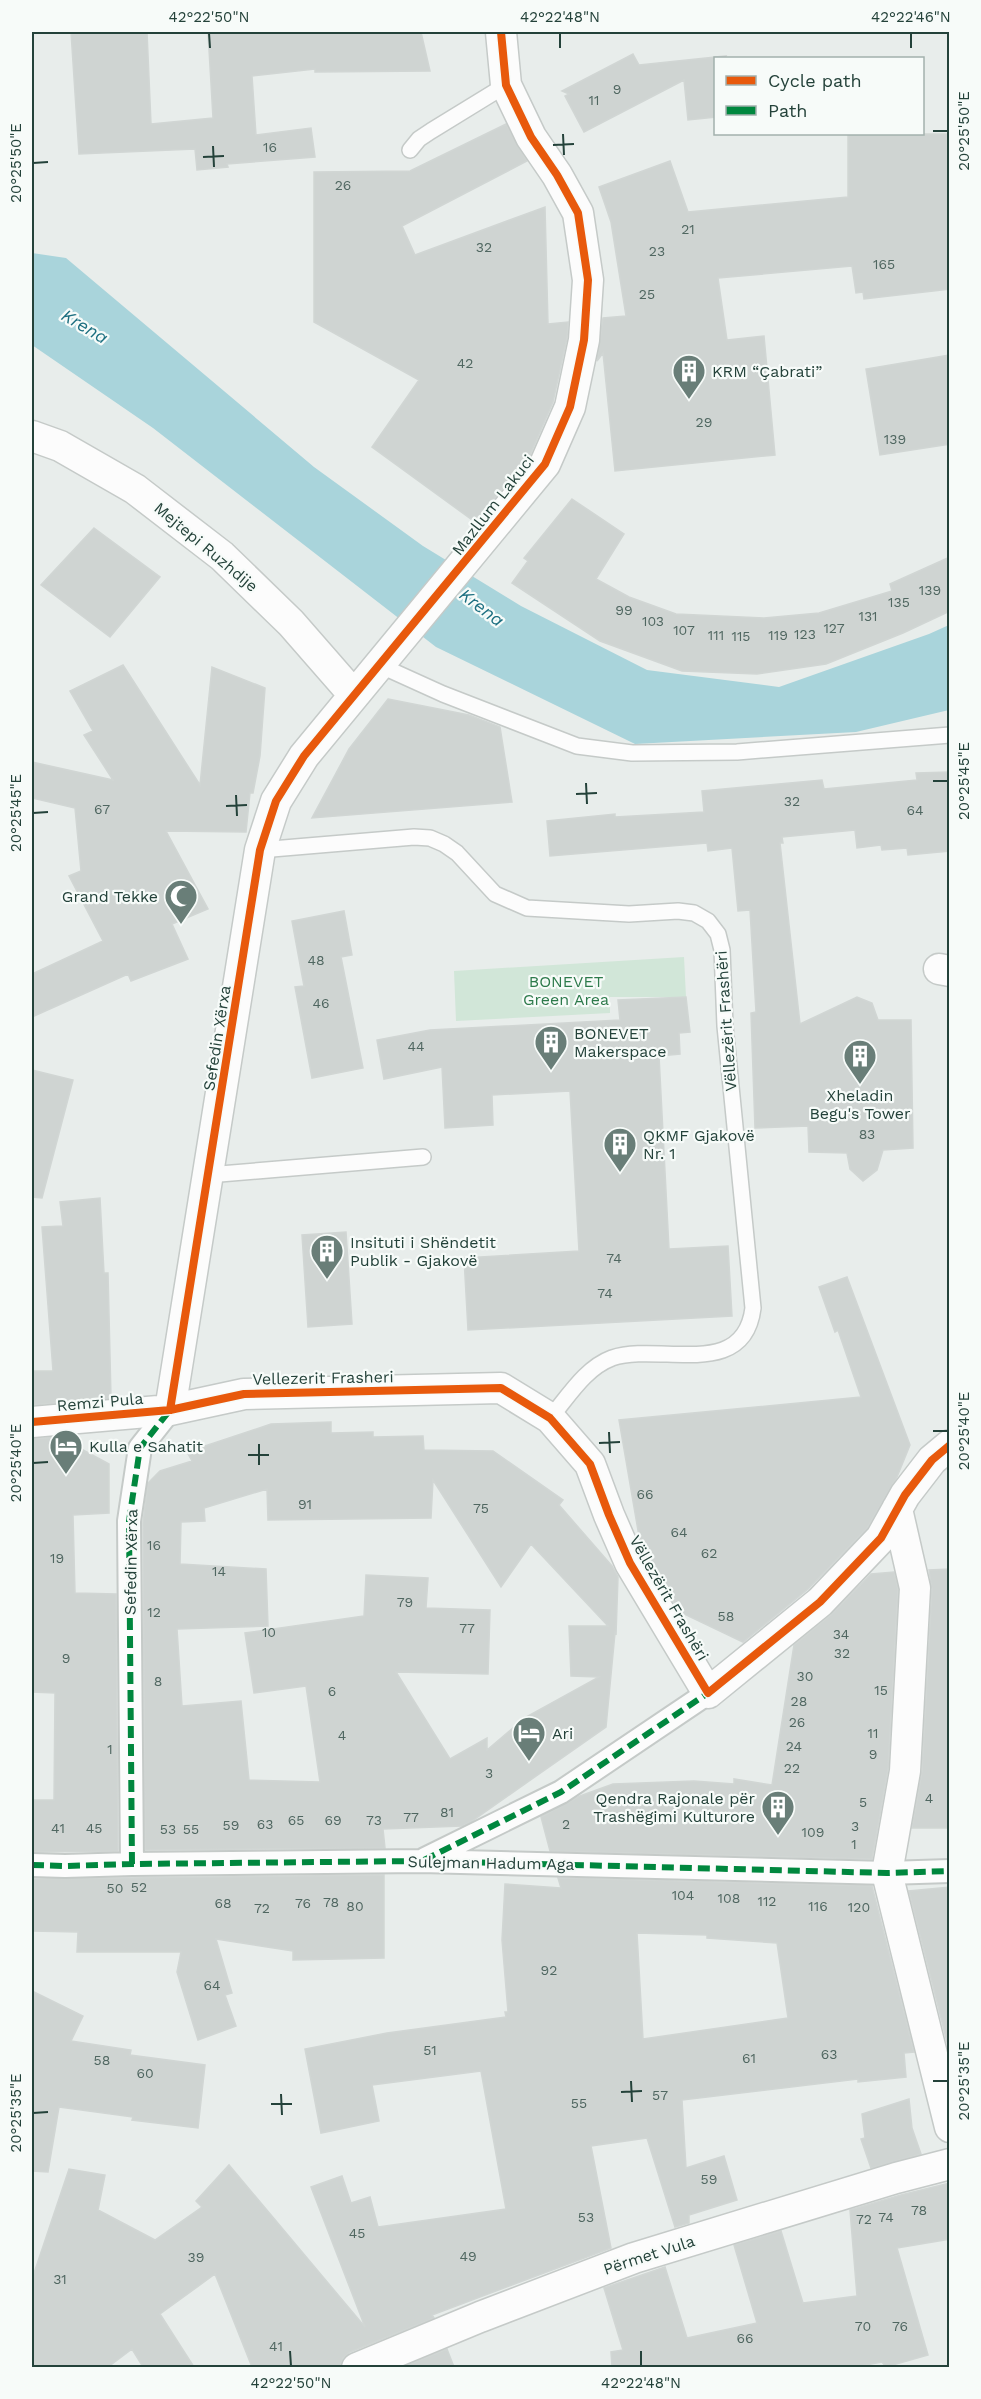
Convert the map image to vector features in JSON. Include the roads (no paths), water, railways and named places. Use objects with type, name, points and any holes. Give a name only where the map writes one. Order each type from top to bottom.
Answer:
[{"type":"street","name":"Mazllum Lakuci","points":[[353,694],[409,631],[545,464],[570,407],[584,340],[588,280],[578,213],[557,175],[531,137],[506,85],[501,32]]},
{"type":"street","name":"Mejtepi Ruzhdije","points":[[32,436],[60,446],[135,489],[222,556],[291,623],[353,694]]},
{"type":"street","name":"Sefedin Xërxa","points":[[132,1864],[129,1521],[140,1448],[170,1410],[260,850],[276,801],[304,756],[353,694]]},
{"type":"street","name":"Vëllezërit Frashëri","points":[[407,1390],[501,1388],[550,1418],[590,1464],[630,1563],[708,1693]]},
{"type":"street","name":"Vellezerit Frasheri","points":[[170,1410],[244,1394],[407,1390]]},
{"type":"street","name":"Remzi Pula","points":[[32,1422],[170,1410]]},
{"type":"street","points":[[421,1861],[561,1791],[708,1693],[820,1602],[881,1538],[905,1495],[932,1460],[950,1445]]},
{"type":"street","points":[[897,1509],[915,1588],[905,1771],[887,1873],[950,2127]]},
{"type":"street","name":"Sulejman Hadum Aga","points":[[32,1865],[421,1861],[887,1873],[950,1871]]},
{"type":"street","name":"Përmet Vula","points":[[357,2367],[634,2258],[896,2178],[950,2164]]},
{"type":"lane","points":[[410,150],[419,139],[506,85]]},
{"type":"lane","points":[[379,665],[443,694],[577,746],[632,753],[736,752],[950,735]]},
{"type":"lane","name":"Vëllezërit Frashëri","points":[[260,850],[414,837],[430,838],[457,853],[495,894],[527,908],[629,914],[678,911],[694,913],[708,921],[718,934],[722,950],[725,1026],[753,1308],[751,1324],[743,1337],[731,1347],[717,1353],[626,1355],[601,1364],[590,1372],[550,1418]]},
{"type":"lane","points":[[208,1175],[423,1157]]},
{"type":"water","name":"Krena","points":[[32,253],[66,258],[314,467],[423,546],[521,606],[647,670],[779,687],[949,625],[949,710],[856,732],[635,744],[436,647],[153,428],[32,345]]},
{"type":"place","name":"KRM “Çabrati”","points":[[689,400]]},
{"type":"place","name":"Grand Tekke","points":[[181,925]]},
{"type":"place","name":"BONEVET Makerspace","points":[[551,1071]]},
{"type":"place","name":"Xheladin Begu's Tower","points":[[860,1085]]},
{"type":"place","name":"QKMF Gjakovë Nr. 1","points":[[620,1173]]},
{"type":"place","name":"Insituti i Shëndetit Publik - Gjakovë","points":[[327,1280]]},
{"type":"place","name":"Kulla e Sahatit","points":[[66,1475]]},
{"type":"place","name":"Ari","points":[[529,1762]]},
{"type":"place","name":"Qendra Rajonale për Trashëgimi Kulturore","points":[[778,1836]]},
{"type":"park label","name":"BONEVET Green Area","points":[[566,990]]}]
